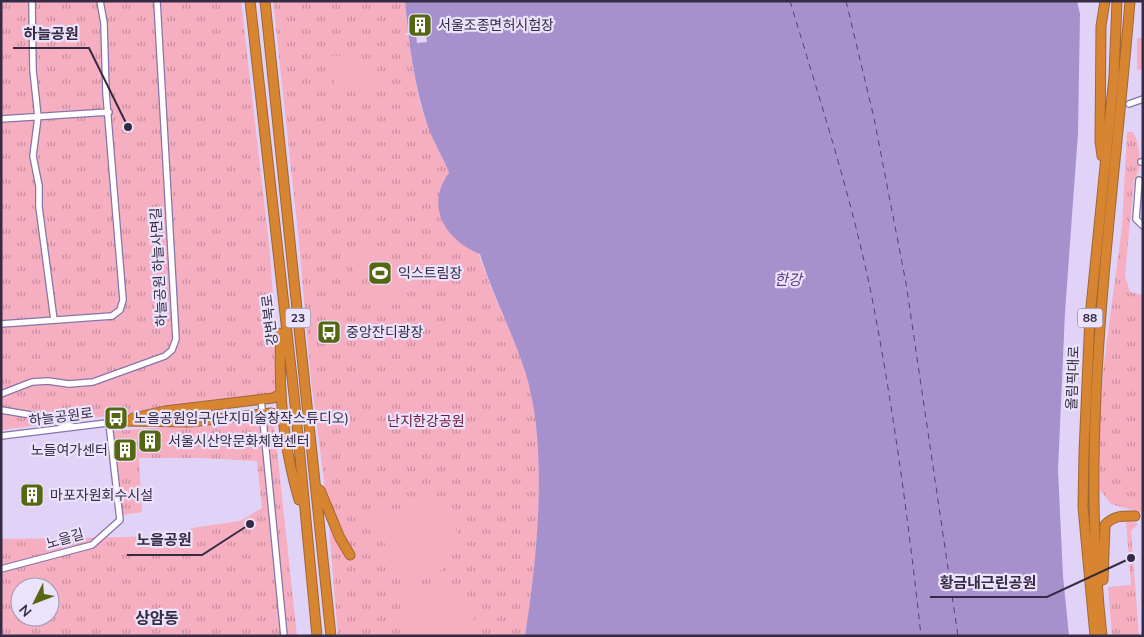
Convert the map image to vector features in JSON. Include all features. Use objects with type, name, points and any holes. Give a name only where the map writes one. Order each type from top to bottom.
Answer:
[{"type":"highway","points":[[1104,169],[1100,141],[1102,26],[1105,1]]},
{"type":"highway","name":"올림픽대로","points":[[1095,636],[1083,507],[1090,317],[1114,76],[1117,1]]},
{"type":"highway","name":"강변북로","points":[[266,3],[332,636]]},
{"type":"highway","name":"올림픽대로","points":[[1102,636],[1094,506],[1094,447],[1098,366],[1130,3]]},
{"type":"highway","name":"강변북로","points":[[250,4],[282,310],[294,404],[317,636]]},
{"type":"highway","points":[[282,310],[279,368],[280,394],[290,468],[304,516]]},
{"type":"highway","points":[[123,421],[163,412],[273,398],[280,394]]},
{"type":"highway","points":[[163,412],[162,418],[164,422]]},
{"type":"highway","points":[[123,421],[164,422],[262,414],[278,416],[283,422]]},
{"type":"highway","points":[[315,478],[340,538],[350,556]]},
{"type":"highway","points":[[1101,622],[1104,528],[1114,518],[1135,516]]},
{"type":"street","points":[[32,1],[33,70],[38,117],[33,156],[39,186],[39,208],[54,320]]},
{"type":"street","points":[[1,324],[112,316],[120,310],[123,300],[100,1]]},
{"type":"street","name":"하늘공원 하늘사면길","points":[[1,394],[32,382],[48,381],[69,384],[93,382],[164,356],[172,350],[176,339],[157,1]]},
{"type":"street","points":[[1129,104],[1143,99]]},
{"type":"street","points":[[1,119],[109,112]]},
{"type":"street","points":[[1139,180],[1136,219],[1143,226]]},
{"type":"street","points":[[261,399],[284,636]]},
{"type":"street","points":[[1,410],[37,416],[76,427]]},
{"type":"street","name":"하늘공원로","points":[[1,436],[123,421]]},
{"type":"street","name":"노을길","points":[[1,569],[92,545],[120,520],[108,423]]},
{"type":"green space","points":[[1,1],[241,1],[270,253],[279,389],[276,394],[1,430]]},
{"type":"green space","name":"난지한강공원","points":[[273,1],[405,1],[417,90],[423,113],[453,182],[489,282],[520,356],[533,402],[537,431],[539,490],[536,549],[525,636],[338,636],[327,504],[311,380],[299,243]]},
{"type":"green space","points":[[1137,38],[1143,38],[1143,69],[1137,70]]},
{"type":"green space","points":[[335,55],[372,67],[373,81],[368,89],[338,90],[334,84],[331,58]]},
{"type":"green space","points":[[1127,132],[1133,132],[1140,156],[1139,169],[1134,180],[1125,276],[1130,292],[1143,295],[1143,513],[1111,504],[1100,490],[1099,427],[1104,363],[1122,227]]},
{"type":"green space","name":"익스트림장","points":[[376,247],[383,247],[390,251],[396,269],[405,280],[402,293],[394,300],[380,297],[371,280],[352,269],[351,266],[356,256],[366,254]]},
{"type":"green space","points":[[268,419],[274,422],[297,636],[1,636],[1,539],[129,537],[187,533],[192,528],[240,521],[262,508],[257,461],[202,458],[139,458],[142,512],[123,515],[114,431]]},
{"type":"green space","points":[[441,498],[448,507],[456,527],[457,538],[451,558],[432,577],[401,583],[376,523],[377,517]]},
{"type":"green space","points":[[1126,520],[1138,524],[1131,531],[1139,636],[1112,636],[1108,587],[1131,585]]},
{"type":"green space","points":[[433,583],[452,589],[465,600],[474,616],[476,636],[402,636],[403,588]]},
{"type":"water","name":"한강","points":[[405,1],[1077,1],[1080,14],[1078,133],[1065,312],[1058,470],[1063,576],[1069,636],[525,636],[537,538],[539,468],[537,433],[532,401],[520,356],[490,284],[480,254],[457,240],[442,221],[439,210],[439,198],[442,185],[449,173],[428,127],[419,96],[410,49]]},
{"type":"pier","name":"서울조종면허시험장","points":[[424,18],[427,42],[417,43],[416,34],[406,35],[406,33],[416,31],[414,19]]},
{"type":"ferry route","points":[[790,1],[846,189],[873,303],[900,469],[921,636]]},
{"type":"ferry route","points":[[846,1],[874,118],[906,283],[958,636]]},
{"type":"place","name":"서울조종면허시험장","points":[[420,25]]},
{"type":"place","name":"하늘공원","points":[[128,127]]},
{"type":"place","name":"익스트림장","points":[[380,273]]},
{"type":"place","name":"중앙잔디광장","points":[[329,332]]},
{"type":"place","name":"노을공원입구(난지미술창작스튜디오)","points":[[116,418]]},
{"type":"place","name":"서울시산악문화체험센터","points":[[150,441]]},
{"type":"place","name":"노들여가센터","points":[[125,450]]},
{"type":"place","name":"마포자원회수시설","points":[[32,495]]},
{"type":"place","name":"노을공원","points":[[250,524]]},
{"type":"place","name":"황금내근린공원","points":[[1131,558]]},
{"type":"district","name":"상암동","points":[[157,619]]}]
